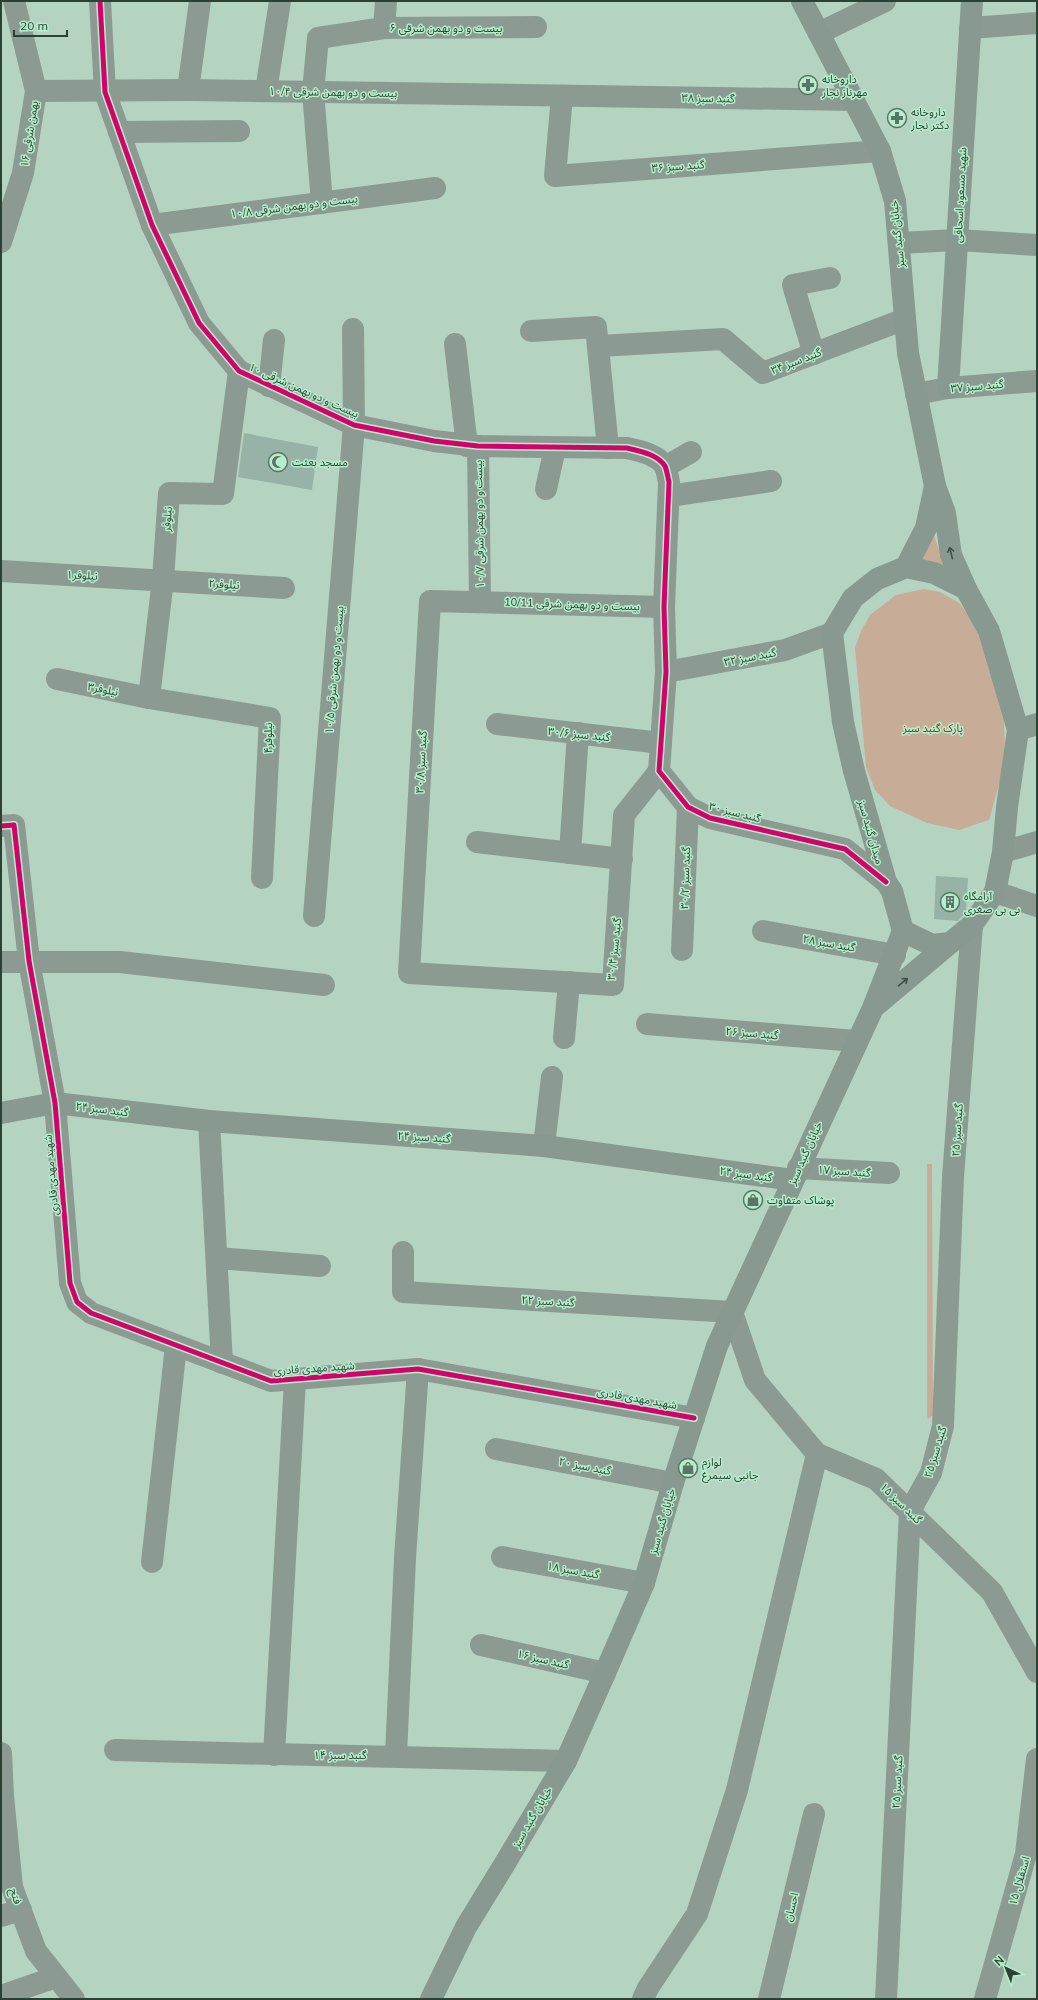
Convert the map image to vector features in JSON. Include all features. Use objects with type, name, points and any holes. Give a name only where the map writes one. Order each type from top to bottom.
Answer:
[{"type":"main road","name":"خیابان گنبد سبز","points":[[802,1],[880,151],[895,201],[908,353],[935,486],[945,513],[951,555],[966,588]]},
{"type":"main road","name":"شهید مسعود اسحاقی","points":[[948,388],[972,1]]},
{"type":"main road","name":"خیابان گنبد سبز","points":[[906,566],[926,528],[935,486]]},
{"type":"main road","points":[[832,633],[854,598],[877,579],[906,566],[934,573],[966,588],[989,630],[1027,727],[1007,807],[1003,852],[995,892],[972,925],[950,943],[932,945],[903,931]]},
{"type":"main road","name":"میدان گنبد سبز","points":[[832,633],[843,722],[854,771],[886,882],[892,891],[903,931]]},
{"type":"main road","name":"خیابان گنبد سبز","points":[[431,1999],[466,1927],[566,1760],[605,1673],[644,1582],[673,1483],[717,1346],[856,1041],[873,1008],[895,955],[903,931]]},
{"type":"main road","name":"خیابان گنبد سبز","points":[[873,1008],[950,943]]},
{"type":"main road","name":"گنبد سبز ۲۴","points":[[2,1112],[55,1103],[209,1121],[544,1146],[796,1174]]},
{"type":"street","points":[[14,1],[36,91]]},
{"type":"street","name":"بیست و دو بهمن شرقی ۱۰","points":[[100,1],[105,92],[152,224],[199,323],[239,371],[354,425],[434,442],[472,446],[627,448],[646,453],[658,460],[665,467]]},
{"type":"street","points":[[188,90],[200,1]]},
{"type":"street","points":[[266,91],[280,1]]},
{"type":"street","name":"بیست و دو بهمن شرقی ۶","points":[[386,1],[384,28],[536,27]]},
{"type":"street","points":[[819,33],[885,1]]},
{"type":"street","points":[[970,28],[1037,23]]},
{"type":"street","points":[[322,203],[313,92],[318,38],[384,28]]},
{"type":"street","name":"بیست و دو بهمن شرقی ۱۰/۴","points":[[105,92],[188,90],[562,96]]},
{"type":"street","name":"بهمن شرقی ۱۶","points":[[1,242],[23,173],[36,91],[105,92]]},
{"type":"street","name":"گنبد سبز ۳۸","points":[[562,96],[854,100]]},
{"type":"street","name":"گنبد سبز ۳۶","points":[[562,96],[556,176],[880,151]]},
{"type":"street","points":[[120,132],[239,131]]},
{"type":"street","name":"بیست و دو بهمن شرقی ۱۰/۸","points":[[152,224],[435,188]]},
{"type":"street","points":[[899,243],[957,240],[1037,245]]},
{"type":"street","points":[[814,354],[793,285],[830,278]]},
{"type":"street","name":"گنبد سبز ۳۴","points":[[599,346],[723,339],[763,373],[905,319]]},
{"type":"street","points":[[531,331],[596,327],[608,448]]},
{"type":"street","name":"بیست و دو بهمن شرقی ۱۰/۵","points":[[314,916],[354,425],[353,329]]},
{"type":"street","points":[[269,386],[274,340]]},
{"type":"street","name":"بیست و دو بهمن شرقی ۱۰/۷","points":[[455,344],[472,446],[480,602]]},
{"type":"street","name":"نیلوفر","points":[[149,698],[163,580],[169,494],[223,494],[239,371]]},
{"type":"street","name":"گنبد سبز ۳۷","points":[[916,394],[948,388],[1037,381]]},
{"type":"street","points":[[546,489],[555,448]]},
{"type":"street","points":[[659,771],[666,672],[664,607],[669,482],[665,467],[691,452]]},
{"type":"street","points":[[669,496],[771,481]]},
{"type":"street","name":"نیلوفر۱","points":[[1,571],[163,580]]},
{"type":"street","name":"نیلوفر۲","points":[[163,580],[284,588]]},
{"type":"street","name":"گنبد سبز ۳۰/۸","points":[[408,973],[430,601],[480,602]]},
{"type":"street","name":"بیست و دو بهمن شرقی 10/11","points":[[480,602],[664,607]]},
{"type":"street","name":"گنبد سبز ۳۲","points":[[666,672],[785,650],[832,633]]},
{"type":"street","name":"نیلوفر۳","points":[[57,680],[149,698]]},
{"type":"street","name":"نیلوفر۴","points":[[149,698],[270,718],[262,878]]},
{"type":"street","name":"گنبد سبز ۳۰/۶","points":[[497,724],[661,743]]},
{"type":"street","points":[[570,853],[578,734]]},
{"type":"street","name":"گنبد سبز ۳۰/۴","points":[[408,973],[613,985],[624,815],[659,771]]},
{"type":"street","name":"گنبد سبز ۳۰","points":[[659,771],[688,807],[710,818],[845,849],[886,882]]},
{"type":"street","name":"گنبد سبز ۳۰/۲","points":[[682,950],[688,807]]},
{"type":"street","name":"شهید مهدی قادری","points":[[1,826],[14,825],[29,961],[55,1103],[70,1284],[77,1302],[90,1314],[271,1382],[418,1369],[694,1418]]},
{"type":"street","points":[[477,842],[622,859]]},
{"type":"street","points":[[1003,852],[1037,842]]},
{"type":"street","points":[[995,892],[1037,906]]},
{"type":"street","name":"گنبد سبز ۲۵","points":[[886,1999],[910,1511],[931,1473],[944,1426],[953,1177],[972,925]]},
{"type":"street","name":"گنبد سبز ۲۸","points":[[764,931],[895,955]]},
{"type":"street","points":[[1,962],[120,962],[324,985]]},
{"type":"street","points":[[564,1038],[569,982]]},
{"type":"street","name":"گنبد سبز ۲۶","points":[[647,1024],[856,1041]]},
{"type":"street","points":[[544,1146],[552,1077]]},
{"type":"street","points":[[209,1121],[222,1363]]},
{"type":"street","name":"گنبد سبز ۱۷","points":[[796,1174],[889,1174]]},
{"type":"street","name":"گنبد سبز ۲۲","points":[[403,1252],[403,1292],[732,1312]]},
{"type":"street","points":[[217,1258],[320,1266]]},
{"type":"street","name":"گنبد سبز ۱۵","points":[[732,1312],[755,1380],[817,1454],[876,1478],[992,1592],[1037,1672]]},
{"type":"street","points":[[152,1562],[176,1346]]},
{"type":"street","points":[[396,1755],[405,1558],[418,1369]]},
{"type":"street","points":[[274,1755],[295,1380]]},
{"type":"street","name":"گنبد سبز ۲۰","points":[[496,1449],[673,1483]]},
{"type":"street","points":[[643,1999],[648,1988],[697,1914],[737,1790],[817,1454]]},
{"type":"street","name":"گنبد سبز ۱۸","points":[[502,1557],[644,1582]]},
{"type":"street","name":"گنبد سبز ۱۶","points":[[481,1645],[605,1673]]},
{"type":"street","name":"گنبد سبز ۱۴","points":[[115,1750],[274,1755],[396,1755],[566,1760]]},
{"type":"street","name":"فتح","points":[[1,1753],[3,1796],[12,1887],[11,1913],[36,1951],[74,1999]]},
{"type":"street","name":"استقلال ۱۵","points":[[985,1999],[1026,1854],[1037,1762]]},
{"type":"street","name":"احسان","points":[[769,1999],[814,1814]]},
{"type":"street","points":[[1,1996],[56,1976]]},
{"type":"green space","points":[[934,535],[947,567],[938,564],[914,566],[924,554]]},
{"type":"green space","name":"پارک گنبد سبز","points":[[924,589],[940,592],[959,603],[978,627],[1004,722],[1005,752],[1001,777],[989,820],[959,830],[927,823],[890,806],[875,790],[866,767],[855,648],[861,631],[870,615],[896,595]]},
{"type":"green space","points":[[927,1164],[932,1164],[933,1415],[928,1419],[927,1415]]},
{"type":"building","name":"مسجد بعثت","points":[[244,433],[318,447],[312,490],[238,477]]},
{"type":"building","name":"آرامگاه بی بی صغری","points":[[936,876],[968,878],[966,912],[958,921],[934,919]]},
{"type":"cycle path","points":[[100,1],[105,92],[152,225],[199,323],[239,371],[354,425],[434,441],[478,446],[627,448],[648,454],[662,462],[665,466],[669,482],[664,607],[666,672],[659,771],[688,807],[710,818],[845,849],[886,882]]},
{"type":"cycle path","points":[[1,826],[14,825],[29,961],[55,1103],[70,1283],[77,1302],[91,1313],[271,1381],[418,1369],[694,1418]]},
{"type":"place","name":"داروخانه مهرناز نجار","points":[[808,85]]},
{"type":"place","name":"داروخانه دکتر نجار","points":[[897,118]]},
{"type":"place","name":"مسجد بعثت","points":[[278,462]]},
{"type":"place","name":"آرامگاه بی بی صغری","points":[[950,902]]},
{"type":"place","name":"پوشاک متفاوت","points":[[753,1200]]},
{"type":"place","name":"لوازم جانبی سیمرغ","points":[[688,1468]]}]
